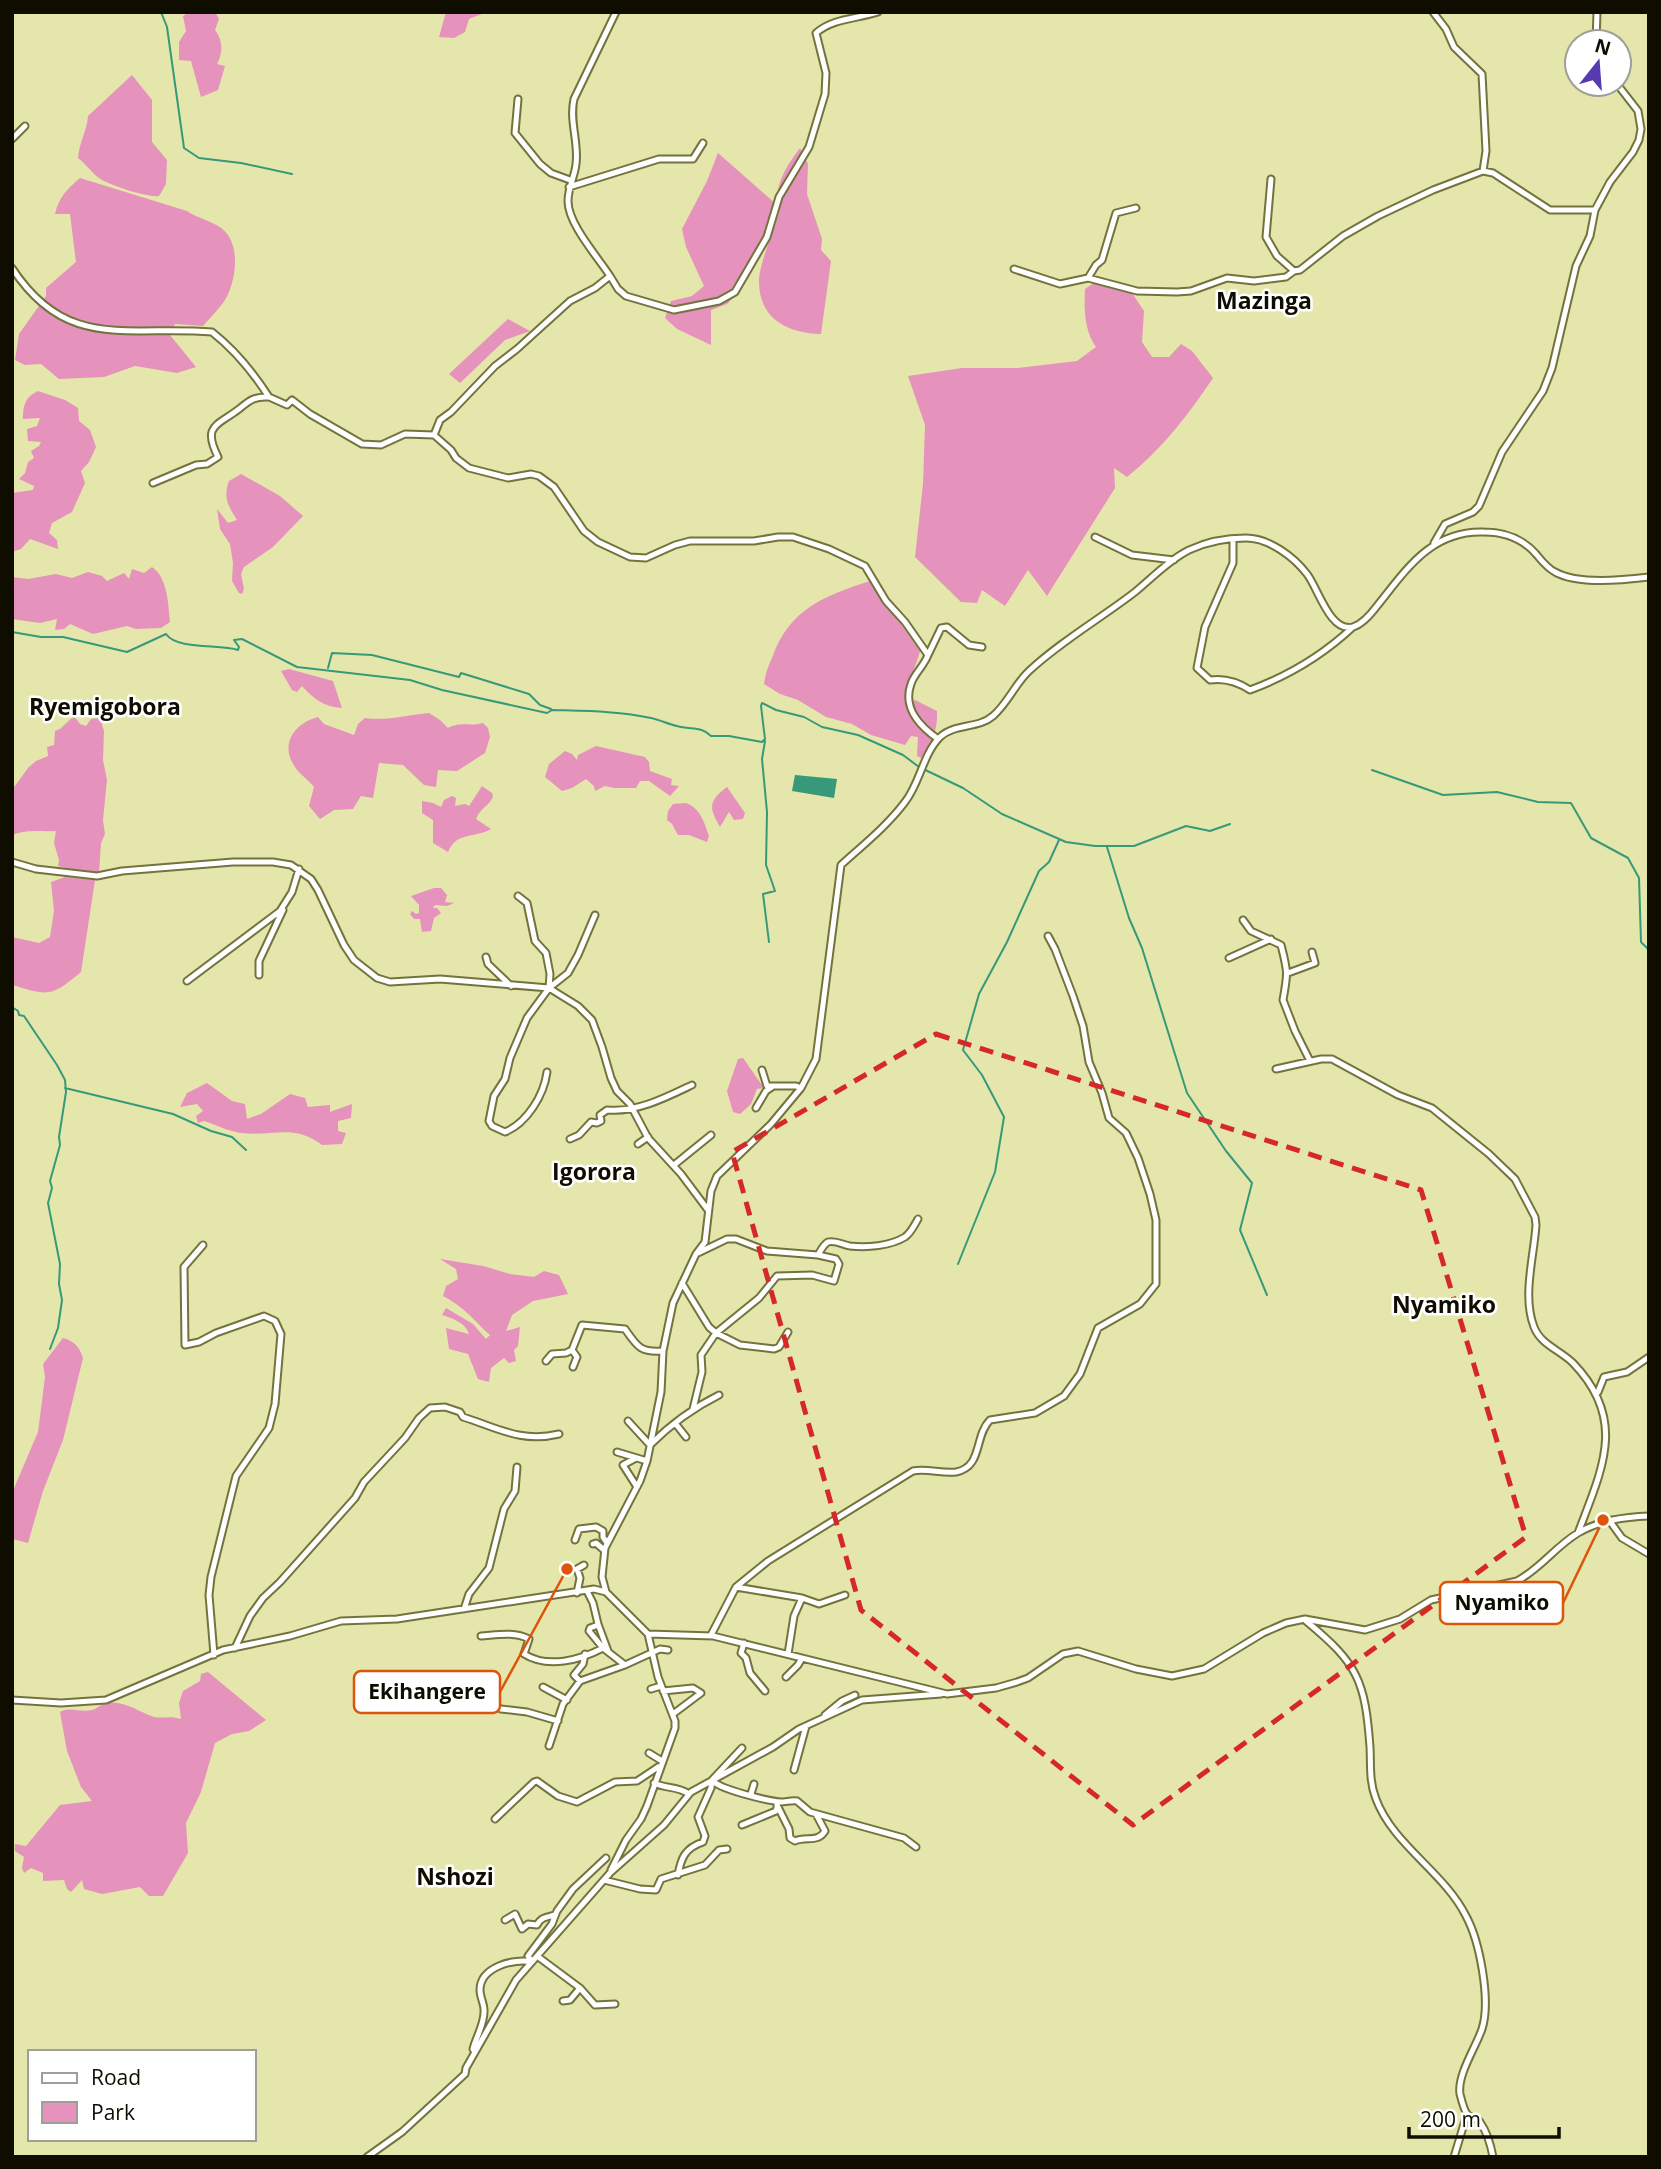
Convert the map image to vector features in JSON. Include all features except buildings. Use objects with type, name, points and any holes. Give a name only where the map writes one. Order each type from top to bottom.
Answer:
[{"type":"street","points":[[616,12],[574,99],[572,108],[576,165],[570,184],[568,205],[572,220],[618,289],[626,296],[674,310],[719,301],[735,292],[767,237],[779,197],[808,147],[825,94],[826,72],[816,33],[823,27],[846,19],[878,12]]},
{"type":"street","points":[[1433,12],[1447,29],[1454,47],[1482,74],[1486,150],[1483,171]]},
{"type":"street","points":[[1434,544],[1445,524],[1473,512],[1479,506],[1502,452],[1543,391],[1552,368],[1576,266],[1590,236],[1595,210],[1610,182],[1639,140],[1641,130],[1638,111],[1628,98]]},
{"type":"street","points":[[518,99],[515,133],[540,164],[570,184],[659,159],[693,159],[703,143]]},
{"type":"street","points":[[12,139],[25,126]]},
{"type":"street","points":[[1014,269],[1060,284],[1088,278],[1137,291],[1177,292],[1210,285],[1227,278],[1254,281],[1286,277],[1300,270],[1343,236],[1377,216],[1483,171],[1493,173],[1550,210],[1595,210]]},
{"type":"street","points":[[1271,179],[1266,237],[1277,256],[1294,271]]},
{"type":"street","points":[[1088,278],[1102,260],[1116,213],[1136,208]]},
{"type":"street","points":[[12,268],[38,299],[78,325],[111,331],[212,332],[247,364],[269,397]]},
{"type":"street","points":[[434,435],[440,420],[495,366],[570,301],[595,288],[610,276]]},
{"type":"street","points":[[153,484],[196,465],[207,464],[218,457],[211,441],[214,426],[250,398],[269,397],[287,405],[292,400],[327,425],[362,444],[381,445],[405,434],[434,435],[469,468],[508,478],[531,474],[539,476],[554,487],[584,531],[630,557],[646,558],[690,541],[754,541],[778,537],[793,537],[830,549],[865,566],[886,601],[905,622],[928,655]]},
{"type":"street","points":[[1233,539],[1233,563],[1205,627],[1198,668],[1210,680],[1234,682],[1250,690],[1305,665],[1369,616],[1418,556],[1434,544],[1459,535],[1482,531],[1515,537],[1555,573],[1570,578],[1596,580],[1649,577]]},
{"type":"street","points":[[1095,537],[1132,555],[1174,560]]},
{"type":"street","points":[[606,1547],[637,1487],[647,1461],[661,1392],[663,1351],[673,1303],[696,1254],[705,1242],[711,1191],[717,1176],[771,1124],[800,1088],[816,1059],[841,865],[882,828],[906,801],[938,739],[949,730],[985,722],[1039,662],[1174,560],[1188,551],[1214,542],[1249,537],[1267,542],[1296,561],[1309,576],[1331,617],[1343,626],[1353,627]]},
{"type":"street","points":[[938,739],[920,726],[912,711],[909,699],[911,684],[941,628],[947,627],[969,645],[982,647]]},
{"type":"street","points":[[12,862],[36,869],[97,876],[122,871],[273,862],[299,869],[318,890],[354,960],[377,978],[390,982],[440,979],[549,989],[578,1006],[592,1020],[613,1084],[631,1107],[648,1137],[674,1165],[708,1210]]},
{"type":"street","points":[[259,975],[259,961],[292,892],[299,869]]},
{"type":"street","points":[[518,896],[527,903],[535,941],[546,953],[550,974],[549,989]]},
{"type":"street","points":[[187,981],[284,907]]},
{"type":"street","points":[[547,1072],[546,1084],[522,1121],[505,1132],[492,1126],[489,1111],[494,1096],[505,1079],[510,1058],[527,1018],[549,989],[568,973],[595,915]]},
{"type":"street","points":[[1243,920],[1251,931],[1281,945],[1288,973],[1288,986],[1283,1000],[1310,1061]]},
{"type":"street","points":[[711,1635],[717,1617],[736,1587],[768,1561],[913,1471],[925,1468],[955,1472],[968,1468],[976,1457],[985,1426],[997,1418],[1035,1413],[1064,1396],[1080,1374],[1098,1328],[1140,1304],[1156,1284],[1156,1220],[1150,1194],[1126,1133],[1109,1118],[1089,1062],[1083,1026],[1073,996],[1048,936]]},
{"type":"street","points":[[1229,958],[1272,939]]},
{"type":"street","points":[[1288,973],[1315,963],[1312,952]]},
{"type":"street","points":[[486,957],[488,964],[511,986]]},
{"type":"street","points":[[1276,1069],[1332,1059],[1398,1095],[1432,1108],[1515,1179],[1535,1217],[1530,1310],[1535,1330],[1542,1340],[1570,1360],[1597,1393],[1605,1425],[1603,1456],[1578,1533]]},
{"type":"street","points":[[762,1070],[767,1086],[800,1088]]},
{"type":"street","points":[[570,1139],[579,1135],[592,1122],[601,1121],[600,1115],[607,1110],[615,1111],[658,1101],[692,1085]]},
{"type":"street","points":[[756,1108],[766,1091],[772,1087]]},
{"type":"street","points":[[674,1165],[711,1135]]},
{"type":"street","points":[[638,1144],[648,1137]]},
{"type":"street","points":[[818,1255],[822,1247],[829,1242],[848,1246],[884,1245],[907,1236],[918,1219]]},
{"type":"street","points":[[692,1409],[702,1372],[701,1355],[716,1333],[759,1298],[777,1276],[812,1275],[834,1281],[839,1264],[836,1259],[818,1255],[778,1253],[737,1239],[727,1239],[696,1254]]},
{"type":"street","points":[[203,1245],[184,1267],[185,1345],[264,1316],[275,1321],[281,1334],[275,1404],[269,1428],[236,1476],[214,1566],[209,1595],[214,1655]]},
{"type":"street","points":[[682,1283],[709,1327],[740,1345],[774,1349],[779,1347],[788,1332]]},
{"type":"street","points":[[546,1361],[552,1354],[572,1350],[582,1325],[625,1329],[639,1348],[652,1352],[663,1351]]},
{"type":"street","points":[[572,1350],[577,1357],[573,1367]]},
{"type":"street","points":[[1597,1393],[1604,1377],[1627,1371],[1649,1357]]},
{"type":"street","points":[[650,1445],[692,1409],[719,1395]]},
{"type":"street","points":[[235,1648],[262,1598],[355,1498],[365,1482],[430,1408],[445,1407],[460,1412],[463,1417],[513,1434],[538,1438],[559,1434]]},
{"type":"street","points":[[628,1420],[650,1445]]},
{"type":"street","points":[[675,1423],[686,1437]]},
{"type":"street","points":[[617,1452],[647,1461]]},
{"type":"street","points":[[636,1458],[623,1465],[637,1487]]},
{"type":"street","points":[[464,1609],[469,1594],[489,1568],[504,1509],[515,1491],[517,1467]]},
{"type":"street","points":[[367,2157],[402,2132],[465,2074],[510,1989],[610,1873],[664,1825],[689,1794],[806,1726],[862,1700],[996,1688],[1028,1678],[1063,1654],[1078,1651],[1136,1669],[1172,1676],[1204,1669],[1263,1633],[1286,1623],[1305,1619],[1365,1630],[1400,1619],[1431,1600],[1517,1581],[1578,1533],[1609,1520],[1646,1517],[1649,1508]]},
{"type":"street","points":[[1609,1520],[1622,1538],[1649,1554]]},
{"type":"street","points":[[575,1540],[579,1529],[596,1527],[603,1531],[606,1547],[603,1581],[606,1592],[648,1634],[675,1728],[641,1819],[626,1840],[610,1873]]},
{"type":"street","points":[[593,1544],[606,1547]]},
{"type":"street","points":[[577,1592],[577,1569],[584,1565]]},
{"type":"street","points":[[12,1700],[61,1703],[106,1700],[214,1655],[341,1621],[397,1619],[587,1591],[603,1581]]},
{"type":"street","points":[[736,1587],[802,1598],[820,1604],[845,1595]]},
{"type":"street","points":[[594,1589],[606,1592]]},
{"type":"street","points":[[587,1591],[606,1650]]},
{"type":"street","points":[[788,1654],[794,1616],[802,1598]]},
{"type":"street","points":[[1305,1619],[1346,1657],[1363,1689],[1371,1785],[1388,1823],[1460,1905],[1472,1930],[1486,1998],[1482,2030],[1469,2057],[1460,2091],[1467,2114],[1454,2157]]},
{"type":"street","points":[[598,1625],[589,1630],[606,1650],[625,1665]]},
{"type":"street","points":[[648,1634],[711,1635],[947,1694]]},
{"type":"street","points":[[481,1636],[525,1636],[529,1639],[524,1654],[543,1663],[560,1663],[606,1650]]},
{"type":"street","points":[[744,1643],[741,1653],[746,1658],[750,1673],[765,1692]]},
{"type":"street","points":[[549,1746],[563,1704],[580,1681],[660,1649],[668,1650]]},
{"type":"street","points":[[580,1681],[574,1675],[583,1664],[585,1654]]},
{"type":"street","points":[[786,1677],[802,1658]]},
{"type":"street","points":[[466,1677],[485,1701],[501,1709],[527,1712],[558,1721]]},
{"type":"street","points":[[543,1687],[567,1700]]},
{"type":"street","points":[[651,1689],[681,1688],[701,1693],[673,1714]]},
{"type":"street","points":[[821,1720],[842,1701],[855,1695]]},
{"type":"street","points":[[660,1706],[667,1700]]},
{"type":"street","points":[[794,1770],[806,1726]]},
{"type":"street","points":[[678,1875],[681,1858],[691,1846],[703,1842],[705,1836],[698,1816],[712,1780],[742,1748]]},
{"type":"street","points":[[658,1749],[665,1753]]},
{"type":"street","points":[[649,1753],[661,1763]]},
{"type":"street","points":[[495,1819],[534,1782],[537,1781],[558,1796],[577,1802],[615,1782],[637,1781],[661,1763]]},
{"type":"street","points":[[712,1780],[716,1786],[777,1803],[797,1801],[810,1812],[904,1838],[916,1847]]},
{"type":"street","points":[[654,1783],[676,1787],[689,1794]]},
{"type":"street","points":[[751,1794],[754,1784]]},
{"type":"street","points":[[789,1800],[791,1792]]},
{"type":"street","points":[[777,1803],[789,1829],[790,1838],[795,1841],[823,1835],[825,1830],[816,1814]]},
{"type":"street","points":[[742,1825],[776,1811],[777,1803]]},
{"type":"street","points":[[604,1880],[656,1890],[661,1879],[705,1865],[719,1850],[727,1849]]},
{"type":"street","points":[[532,1962],[528,1956],[573,1889],[606,1858]]},
{"type":"street","points":[[505,1920],[515,1914],[522,1929],[528,1924],[537,1925],[545,1917],[555,1915]]},
{"type":"street","points":[[537,1956],[580,1987],[595,2005],[615,2004]]},
{"type":"street","points":[[475,2052],[473,2049],[485,2011],[480,1988],[486,1976],[497,1967],[520,1959],[532,1962]]},
{"type":"street","points":[[563,2001],[570,2000],[580,1987]]},
{"type":"street","points":[[1467,2114],[1481,2123],[1490,2142],[1493,2157]]},
{"type":"highlighted area","points":[[936,1034],[1421,1190],[1526,1537],[1133,1825],[861,1610],[732,1152]]},
{"type":"green space","points":[[189,12],[215,12],[219,19],[215,30],[221,42],[217,64],[225,66],[218,90],[201,97],[191,61],[179,60],[179,42],[186,31],[183,16]]},
{"type":"green space","points":[[446,12],[487,12],[469,19],[465,32],[454,38],[439,37]]},
{"type":"green space","points":[[132,75],[152,100],[152,142],[167,160],[166,184],[159,196],[138,193],[104,181],[78,158],[88,116]]},
{"type":"green space","points":[[800,148],[808,164],[807,194],[822,239],[821,250],[831,261],[821,334],[798,331],[778,322],[765,306],[759,283],[763,259],[779,213],[779,184]]},
{"type":"green space","points":[[718,153],[776,204],[773,218],[744,273],[738,293],[727,304],[711,310],[711,345],[677,329],[665,318],[671,301],[692,296],[704,286],[686,247],[682,229]]},
{"type":"green space","points":[[80,178],[187,211],[221,228],[228,235],[235,263],[232,283],[225,300],[203,326],[175,324],[170,335],[196,367],[177,373],[135,366],[104,377],[59,379],[41,364],[25,365],[15,360],[19,334],[46,296],[46,288],[76,262],[70,214],[55,214],[64,194]]},
{"type":"green space","points":[[1097,281],[1126,284],[1144,311],[1142,342],[1152,357],[1169,357],[1181,344],[1192,351],[1213,378],[1174,431],[1140,466],[1127,477],[1114,468],[1115,488],[1047,596],[1028,570],[1005,606],[982,590],[977,603],[961,602],[915,557],[923,484],[925,425],[908,376],[962,368],[1018,368],[1077,361],[1096,347],[1087,326],[1085,289]]},
{"type":"green space","points":[[508,319],[530,331],[505,340],[460,383],[449,374]]},
{"type":"green space","points":[[38,391],[65,400],[78,408],[79,421],[90,430],[96,447],[81,471],[85,483],[72,512],[52,523],[49,533],[57,540],[58,549],[30,539],[21,549],[12,552],[12,493],[33,490],[34,486],[19,479],[25,473],[28,462],[34,458],[31,451],[41,442],[28,441],[27,429],[37,426],[40,418],[23,419],[26,402]]},
{"type":"green space","points":[[241,474],[280,496],[303,516],[273,547],[244,567],[241,574],[244,589],[242,594],[232,581],[230,544],[220,529],[217,509],[228,523],[237,520],[229,506],[226,492],[229,481]]},
{"type":"green space","points":[[152,567],[164,584],[168,600],[170,622],[161,628],[136,629],[127,626],[93,634],[70,624],[64,629],[55,630],[57,619],[40,623],[12,619],[12,577],[28,579],[56,574],[72,578],[88,572],[102,576],[107,581],[124,573],[129,579],[132,569],[144,573]]},
{"type":"green space","points":[[870,581],[920,651],[908,685],[907,706],[915,700],[937,711],[934,736],[921,758],[917,756],[918,737],[911,736],[905,745],[871,735],[852,724],[826,717],[764,684],[779,641],[798,616],[823,599]]},
{"type":"green space","points":[[289,669],[333,681],[342,708],[320,702],[302,686],[297,692],[292,690],[281,671]]},
{"type":"green space","points":[[429,713],[448,728],[483,723],[488,728],[490,737],[485,753],[457,771],[438,770],[436,787],[424,785],[403,765],[379,763],[373,798],[361,796],[353,809],[334,810],[320,819],[309,806],[314,787],[297,770],[290,758],[289,743],[296,729],[318,717],[324,724],[354,735],[358,724],[365,718]]},
{"type":"green space","points":[[74,716],[80,724],[86,726],[91,719],[100,718],[104,731],[103,760],[107,780],[103,820],[105,834],[101,843],[99,872],[80,872],[58,866],[54,843],[56,831],[29,831],[12,835],[12,790],[28,768],[48,756],[47,747],[54,745],[55,731]]},
{"type":"green space","points":[[596,746],[645,757],[650,771],[672,779],[671,785],[679,786],[670,796],[649,781],[640,781],[636,788],[605,786],[595,791],[594,786],[586,779],[562,791],[545,777],[549,764],[565,751],[577,760],[578,755]]},
{"type":"green space","points":[[482,786],[492,793],[493,797],[476,819],[491,829],[461,838],[448,852],[433,843],[433,820],[422,813],[422,801],[441,807],[444,800],[452,796],[456,798],[455,806],[469,806]]},
{"type":"green space","points":[[727,787],[745,813],[743,819],[734,820],[729,812],[720,827],[712,805],[716,796]]},
{"type":"green space","points":[[686,803],[701,817],[709,836],[707,842],[689,835],[678,835],[667,820],[668,811],[673,804]]},
{"type":"green space","points":[[65,877],[95,880],[81,972],[63,986],[49,992],[12,985],[12,937],[39,943],[50,937],[54,911],[51,882]]},
{"type":"green space","points":[[441,888],[447,895],[445,902],[454,903],[447,906],[435,905],[433,908],[437,908],[441,913],[434,918],[431,931],[422,932],[420,919],[414,919],[410,914],[412,911],[419,913],[419,905],[411,896]]},
{"type":"green space","points":[[743,1058],[764,1088],[757,1089],[751,1104],[740,1114],[733,1112],[727,1091],[738,1059]]},
{"type":"green space","points":[[207,1083],[232,1101],[245,1104],[247,1119],[261,1114],[290,1094],[305,1098],[308,1107],[330,1105],[330,1112],[352,1104],[351,1118],[338,1121],[338,1131],[346,1133],[342,1144],[322,1145],[302,1134],[241,1133],[204,1121],[198,1123],[196,1116],[203,1111],[197,1104],[180,1107],[187,1093]]},
{"type":"green space","points":[[440,1259],[483,1266],[510,1274],[534,1277],[544,1271],[559,1275],[568,1294],[533,1301],[512,1315],[506,1331],[520,1327],[518,1346],[514,1350],[516,1361],[509,1363],[504,1358],[491,1368],[489,1382],[478,1379],[468,1354],[449,1349],[446,1328],[469,1334],[467,1330],[458,1322],[442,1315],[446,1308],[473,1324],[486,1339],[490,1335],[463,1309],[443,1296],[446,1286],[458,1279],[456,1269]]},
{"type":"green space","points":[[63,1338],[76,1345],[83,1358],[63,1440],[43,1491],[28,1543],[12,1539],[12,1493],[38,1432],[45,1377],[43,1364]]},
{"type":"green space","points":[[208,1672],[266,1720],[249,1731],[232,1734],[215,1743],[201,1792],[186,1823],[188,1853],[163,1896],[149,1896],[140,1887],[102,1894],[84,1889],[82,1880],[71,1892],[64,1880],[43,1881],[43,1873],[31,1868],[24,1873],[24,1857],[15,1851],[15,1844],[26,1846],[60,1805],[92,1801],[81,1787],[67,1751],[60,1712],[92,1710],[113,1703],[154,1717],[181,1719],[179,1703],[183,1691],[200,1681],[201,1674]]},
{"type":"shaded area","points":[[795,775],[837,779],[834,798],[792,791]]},
{"type":"waterway","points":[[161,12],[167,27],[184,148],[199,158],[241,163],[292,174]]},
{"type":"waterway","points":[[12,632],[41,637],[63,637],[127,652],[166,634],[171,639],[189,645],[238,650],[234,640],[242,639],[297,667],[410,680],[442,690],[547,713],[552,710],[639,716],[700,729],[711,736],[729,736],[762,742],[765,739],[762,703],[776,710],[804,717],[822,727],[858,735],[903,755],[919,767],[963,788],[1002,814],[1066,842],[1095,846],[1134,846],[1186,826],[1210,831],[1230,824]]},
{"type":"waterway","points":[[328,668],[332,653],[372,655],[459,677],[461,673],[529,694],[540,705],[551,709]]},
{"type":"waterway","points":[[765,741],[762,759],[767,812],[766,865],[775,891],[763,894],[769,942]]},
{"type":"waterway","points":[[1372,770],[1443,795],[1497,792],[1538,802],[1571,803],[1591,838],[1628,858],[1639,878],[1641,942],[1649,950]]},
{"type":"waterway","points":[[958,1264],[995,1172],[1004,1117],[982,1075],[963,1050],[979,994],[1007,942],[1039,871],[1049,862],[1059,840]]},
{"type":"waterway","points":[[1107,847],[1187,1093],[1226,1151],[1252,1183],[1240,1230],[1267,1295]]},
{"type":"waterway","points":[[12,1007],[19,1015],[24,1016],[65,1080],[60,1145],[50,1181],[52,1188],[48,1203],[60,1264],[59,1284],[62,1300],[58,1328],[50,1349]]},
{"type":"waterway","points":[[65,1088],[173,1114],[232,1137],[246,1150]]},
{"type":"place","name":"Nyamiko","points":[[1603,1520]]},
{"type":"place","name":"Ekihangere","points":[[567,1569]]},
{"type":"district","name":"Mazinga","points":[[1264,300]]},
{"type":"district","name":"Ryemigobora","points":[[105,706]]},
{"type":"district","name":"Igorora","points":[[594,1171]]},
{"type":"district","name":"Nyamiko","points":[[1444,1304]]},
{"type":"district","name":"Nshozi","points":[[455,1876]]}]
